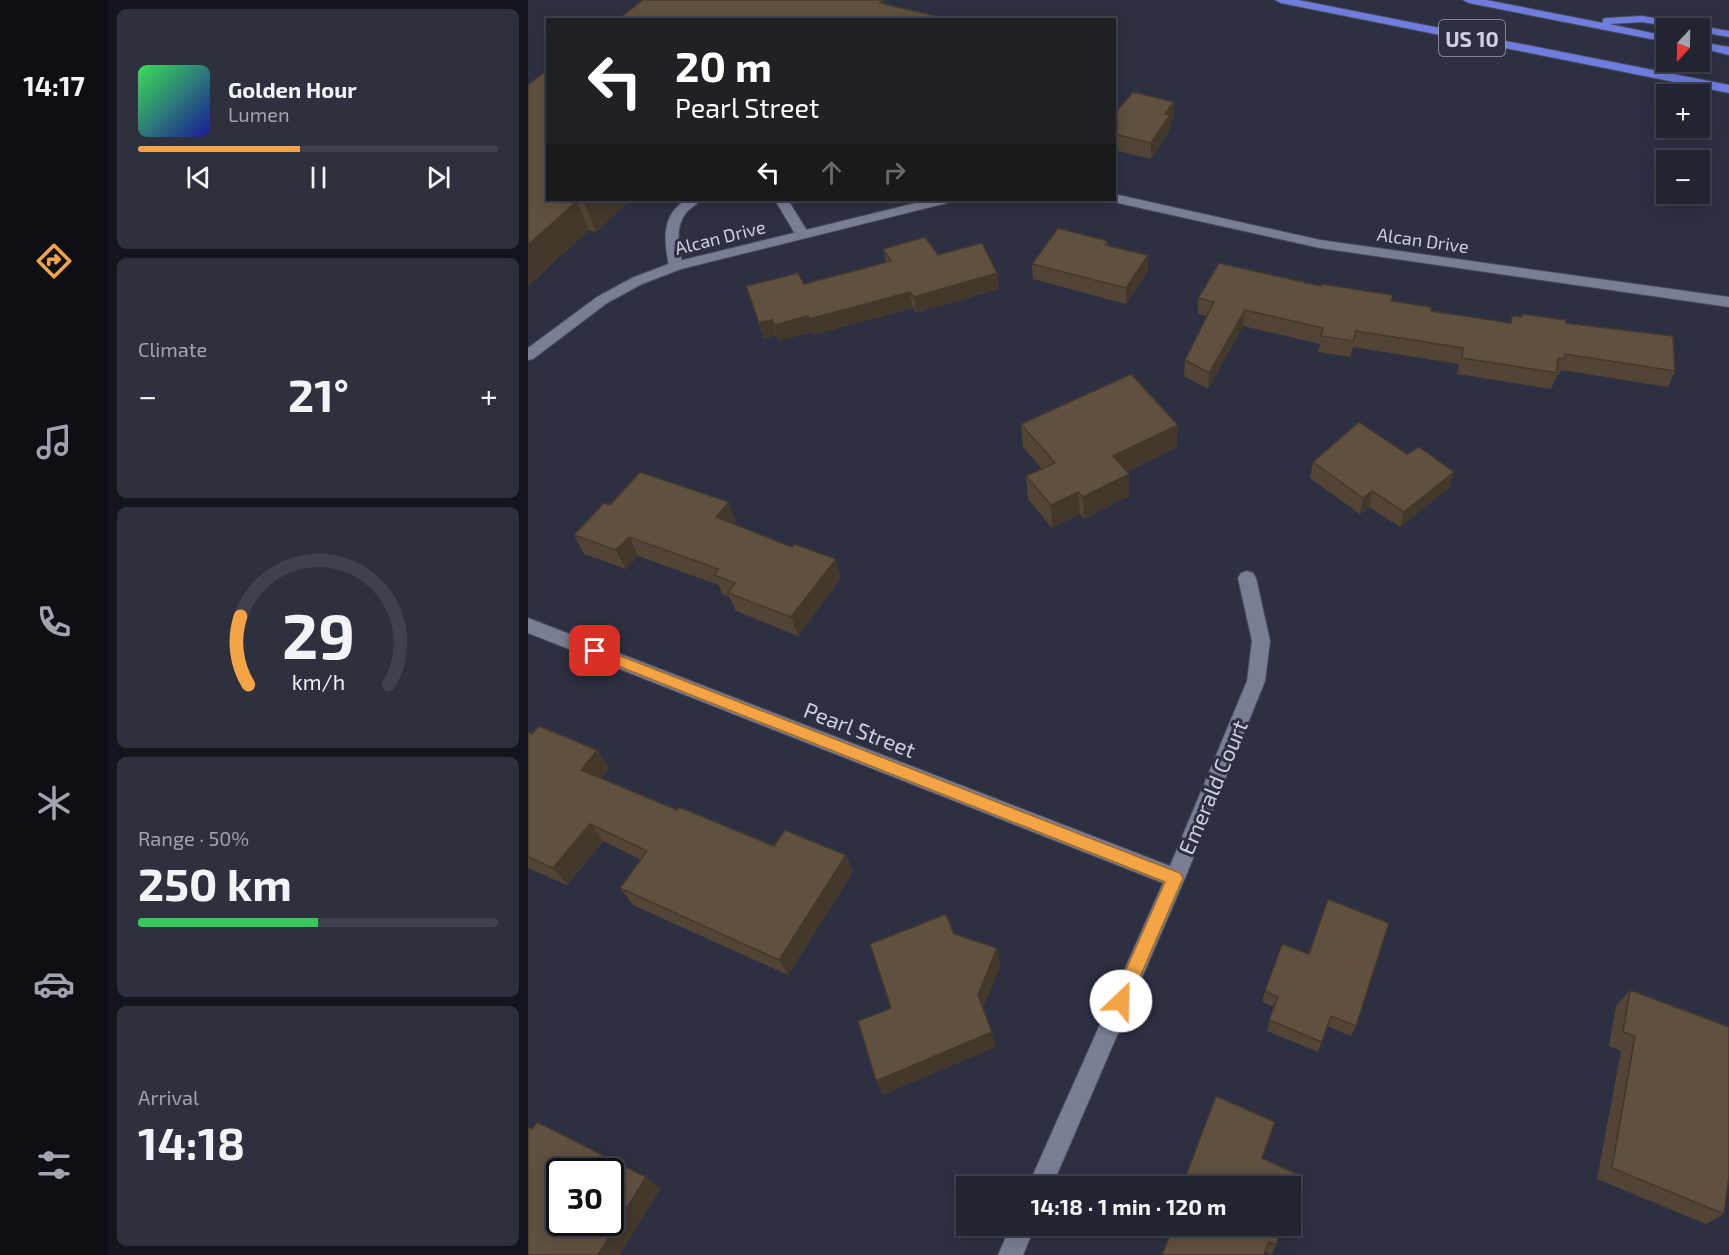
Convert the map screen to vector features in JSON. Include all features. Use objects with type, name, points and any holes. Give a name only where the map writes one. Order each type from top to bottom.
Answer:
[{"type":"highway","name":"US 10","points":[[1281,0],[1729,89]]},
{"type":"highway","points":[[1468,0],[1656,37]]},
{"type":"highway","points":[[1581,22],[1642,19],[1656,22]]},
{"type":"highway","points":[[1710,31],[1729,34]]},
{"type":"highway","points":[[1710,47],[1729,51]]},
{"type":"highway","points":[[1664,75],[1729,100]]},
{"type":"street","name":"Alcan Drive","points":[[1116,198],[1320,244],[1729,302]]},
{"type":"street","points":[[676,266],[670,240],[675,219],[693,201]]},
{"type":"street","points":[[782,201],[802,234]]},
{"type":"street","name":"Alcan Drive","points":[[528,355],[602,300],[637,281],[676,266],[938,201]]},
{"type":"street","name":"Emerald Court","points":[[1044,1176],[1175,878],[1256,681],[1261,641],[1247,578]]},
{"type":"street","name":"Pearl Street","points":[[528,625],[1175,878]]},
{"type":"street","points":[[1010,1255],[1019,1236]]},
{"type":"building","points":[[643,0],[884,0],[880,3],[945,18],[620,18]]},
{"type":"building","points":[[546,71],[546,201],[577,201],[528,245],[528,85]]},
{"type":"building","points":[[1133,92],[1174,102],[1165,114],[1170,115],[1151,143],[1116,134],[1118,124],[1116,124],[1116,112]]},
{"type":"building","points":[[1058,228],[1108,241],[1105,245],[1148,255],[1126,288],[1032,264]]},
{"type":"building","points":[[925,237],[938,255],[982,243],[997,273],[914,297],[910,292],[809,319],[808,316],[774,325],[772,320],[759,323],[746,286],[798,273],[804,284],[891,261],[883,249]]},
{"type":"building","points":[[1219,263],[1321,286],[1322,284],[1393,295],[1391,301],[1431,307],[1431,311],[1511,323],[1512,316],[1522,317],[1522,314],[1566,320],[1566,323],[1673,336],[1675,371],[1565,354],[1565,359],[1558,358],[1557,373],[1462,358],[1463,348],[1356,331],[1353,341],[1321,336],[1323,328],[1245,310],[1209,373],[1185,360],[1214,302],[1198,298]]},
{"type":"building","points":[[1131,374],[1178,425],[1113,456],[1129,474],[1083,497],[1078,492],[1051,505],[1026,476],[1055,463],[1021,424]]},
{"type":"building","points":[[1359,422],[1407,454],[1419,447],[1454,472],[1404,512],[1372,491],[1363,498],[1313,462]]},
{"type":"building","points":[[640,472],[729,502],[716,517],[792,547],[794,544],[836,559],[791,617],[728,593],[735,583],[714,575],[719,569],[629,537],[616,550],[574,535],[604,503],[610,505]]},
{"type":"building","points":[[539,726],[597,750],[581,770],[677,810],[679,807],[774,846],[785,830],[846,855],[779,960],[620,888],[647,851],[590,824],[553,868],[528,857],[528,732],[532,734]]},
{"type":"building","points":[[1328,899],[1389,923],[1356,1026],[1331,1016],[1322,1042],[1269,1020],[1278,997],[1265,991],[1282,944],[1309,954]]},
{"type":"building","points":[[946,914],[954,934],[997,948],[978,995],[992,1032],[876,1081],[858,1021],[891,1008],[870,944]]},
{"type":"building","points":[[1630,990],[1729,1027],[1729,1176],[1724,1214],[1612,1168],[1635,1036],[1623,1032]]},
{"type":"building","points":[[1216,1096],[1275,1122],[1262,1158],[1299,1175],[1299,1176],[1186,1176]]},
{"type":"building","points":[[537,1122],[608,1158],[546,1158],[546,1236],[610,1236],[598,1255],[528,1255],[528,1127],[532,1129]]},
{"type":"building","points":[[624,1166],[646,1177],[624,1213]]},
{"type":"building","points":[[1169,1236],[1279,1236],[1276,1245],[1269,1242],[1264,1255],[1162,1255]]},
{"type":"route","points":[[595,651],[1175,878],[1121,1001]]}]
